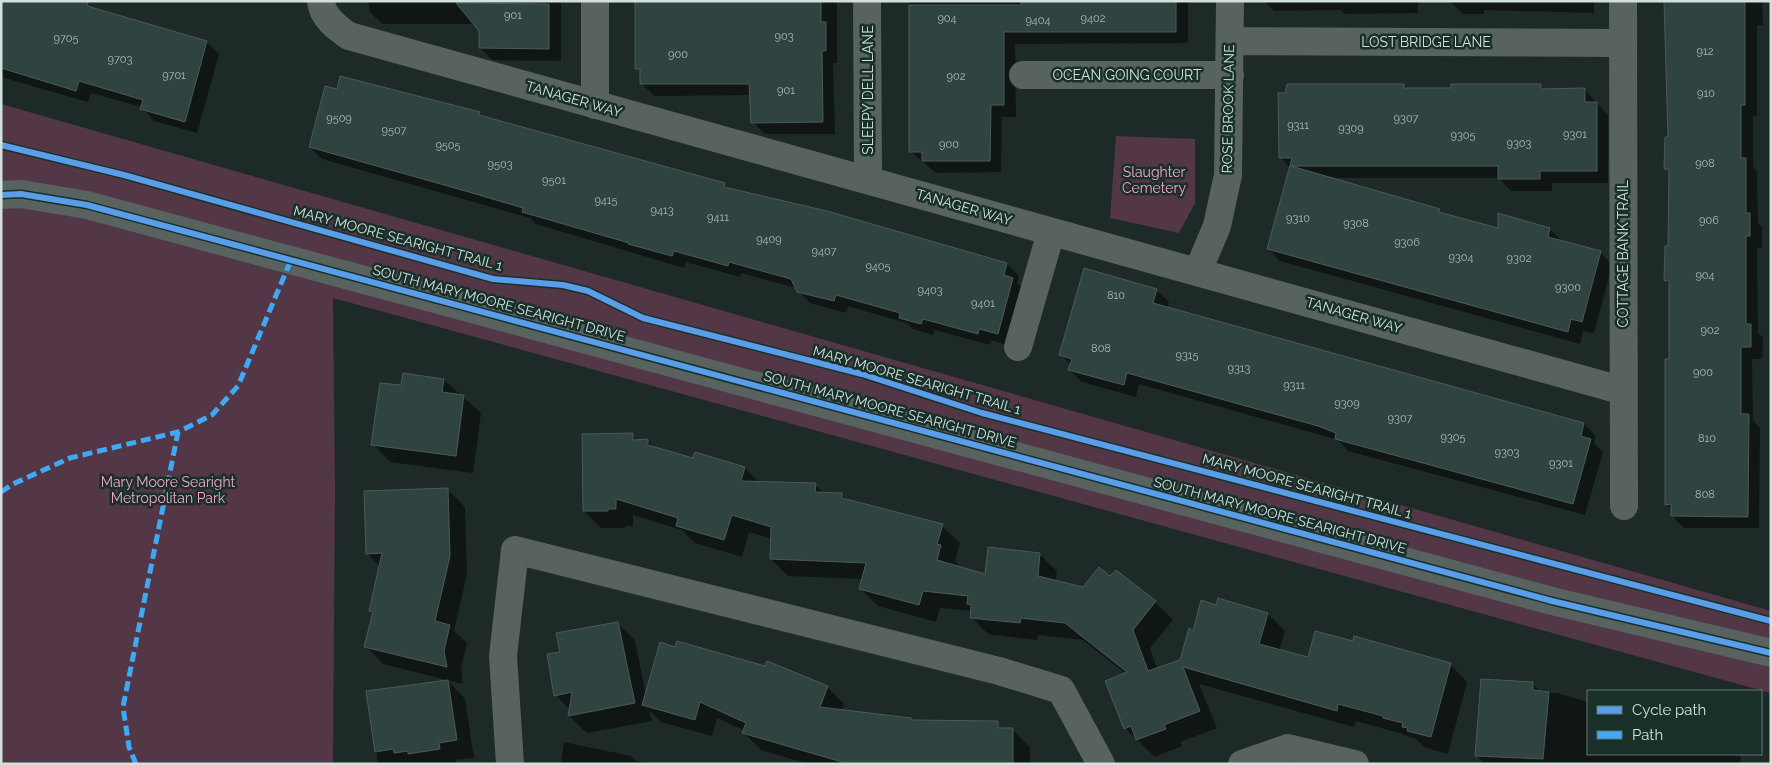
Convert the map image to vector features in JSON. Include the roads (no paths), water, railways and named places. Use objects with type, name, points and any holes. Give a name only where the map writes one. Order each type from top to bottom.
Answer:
[{"type":"street","name":"TANAGER WAY","points":[[321,1],[331,22],[349,36],[1624,391]]},
{"type":"street","points":[[595,1],[595,105]]},
{"type":"street","name":"SLEEPY DELL LANE","points":[[867,1],[868,179]]},
{"type":"street","name":"ROSE BROOK LANE","points":[[1198,271],[1217,226],[1224,198],[1230,150],[1230,1]]},
{"type":"street","name":"COTTAGE BANK TRAIL","points":[[1623,1],[1624,506]]},
{"type":"street","name":"LOST BRIDGE LANE","points":[[1230,42],[1622,44]]},
{"type":"street","name":"OCEAN GOING COURT","points":[[1023,75],[1230,75]]},
{"type":"street","name":"SOUTH MARY MOORE SEARIGHT DRIVE","points":[[1,195],[22,194],[87,205],[1552,601],[1771,654]]},
{"type":"street","points":[[1018,348],[1051,232]]},
{"type":"street","points":[[510,764],[503,656],[515,550],[999,671],[1061,690],[1101,764]]},
{"type":"street","points":[[1242,764],[1288,748],[1355,764]]},
{"type":"park label","name":"Slaughter Cemetery","points":[[1154,180]]},
{"type":"park label","name":"Mary Moore Searight Metropolitan Park","points":[[168,490]]}]
